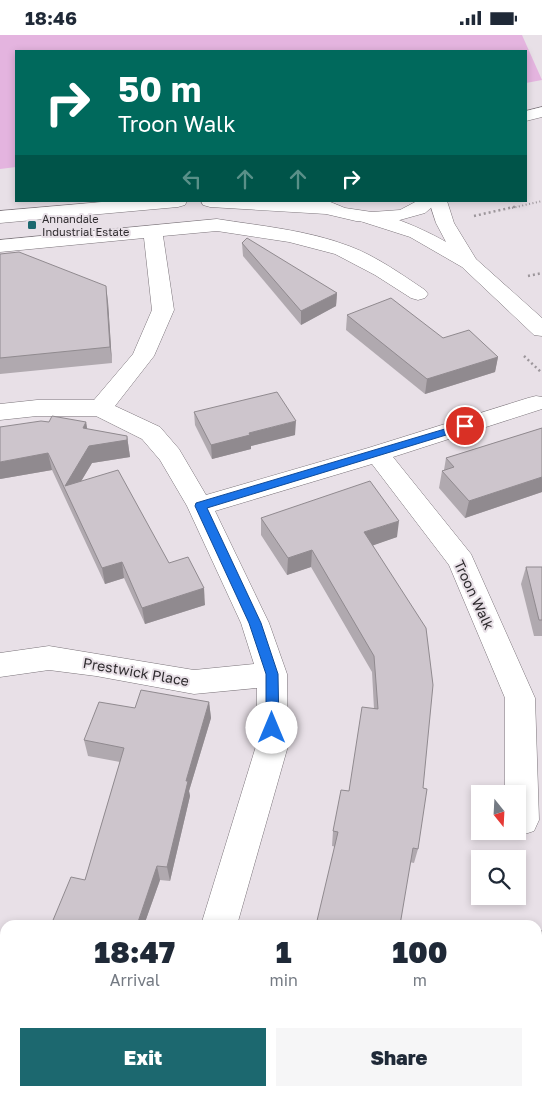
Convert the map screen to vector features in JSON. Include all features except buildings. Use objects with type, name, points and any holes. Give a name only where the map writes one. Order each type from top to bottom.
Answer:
[{"type":"street","points":[[527,115],[542,111]]},
{"type":"street","points":[[0,217],[167,202]]},
{"type":"street","points":[[238,202],[320,205],[417,233],[469,263],[542,330]]},
{"type":"street","points":[[366,217],[410,213],[428,202]]},
{"type":"street","points":[[438,202],[445,223],[469,263]]},
{"type":"street","points":[[0,246],[217,225],[290,236],[342,251],[382,271],[418,294]]},
{"type":"street","points":[[100,408],[143,355],[163,311],[153,230]]},
{"type":"street","points":[[200,506],[376,454],[536,403]]},
{"type":"street","points":[[0,412],[37,408],[100,408],[151,433],[170,455],[200,506],[255,623],[272,674],[272,746],[220,920]]},
{"type":"street","name":"Troon Walk","points":[[376,454],[460,561],[531,697],[525,785]]},
{"type":"street","name":"Prestwick Place","points":[[0,665],[49,658],[96,664],[194,682],[272,674]]},
{"type":"path","points":[[522,277],[542,273]]},
{"type":"shaded area","points":[[0,35],[522,35],[542,80],[527,83],[527,50],[15,50],[15,167],[0,169]]},
{"type":"place","name":"Annandale Industrial Estate","points":[[32,225]]},
{"type":"route","points":[[272,728],[272,674],[255,623],[200,506],[465,426]]}]
